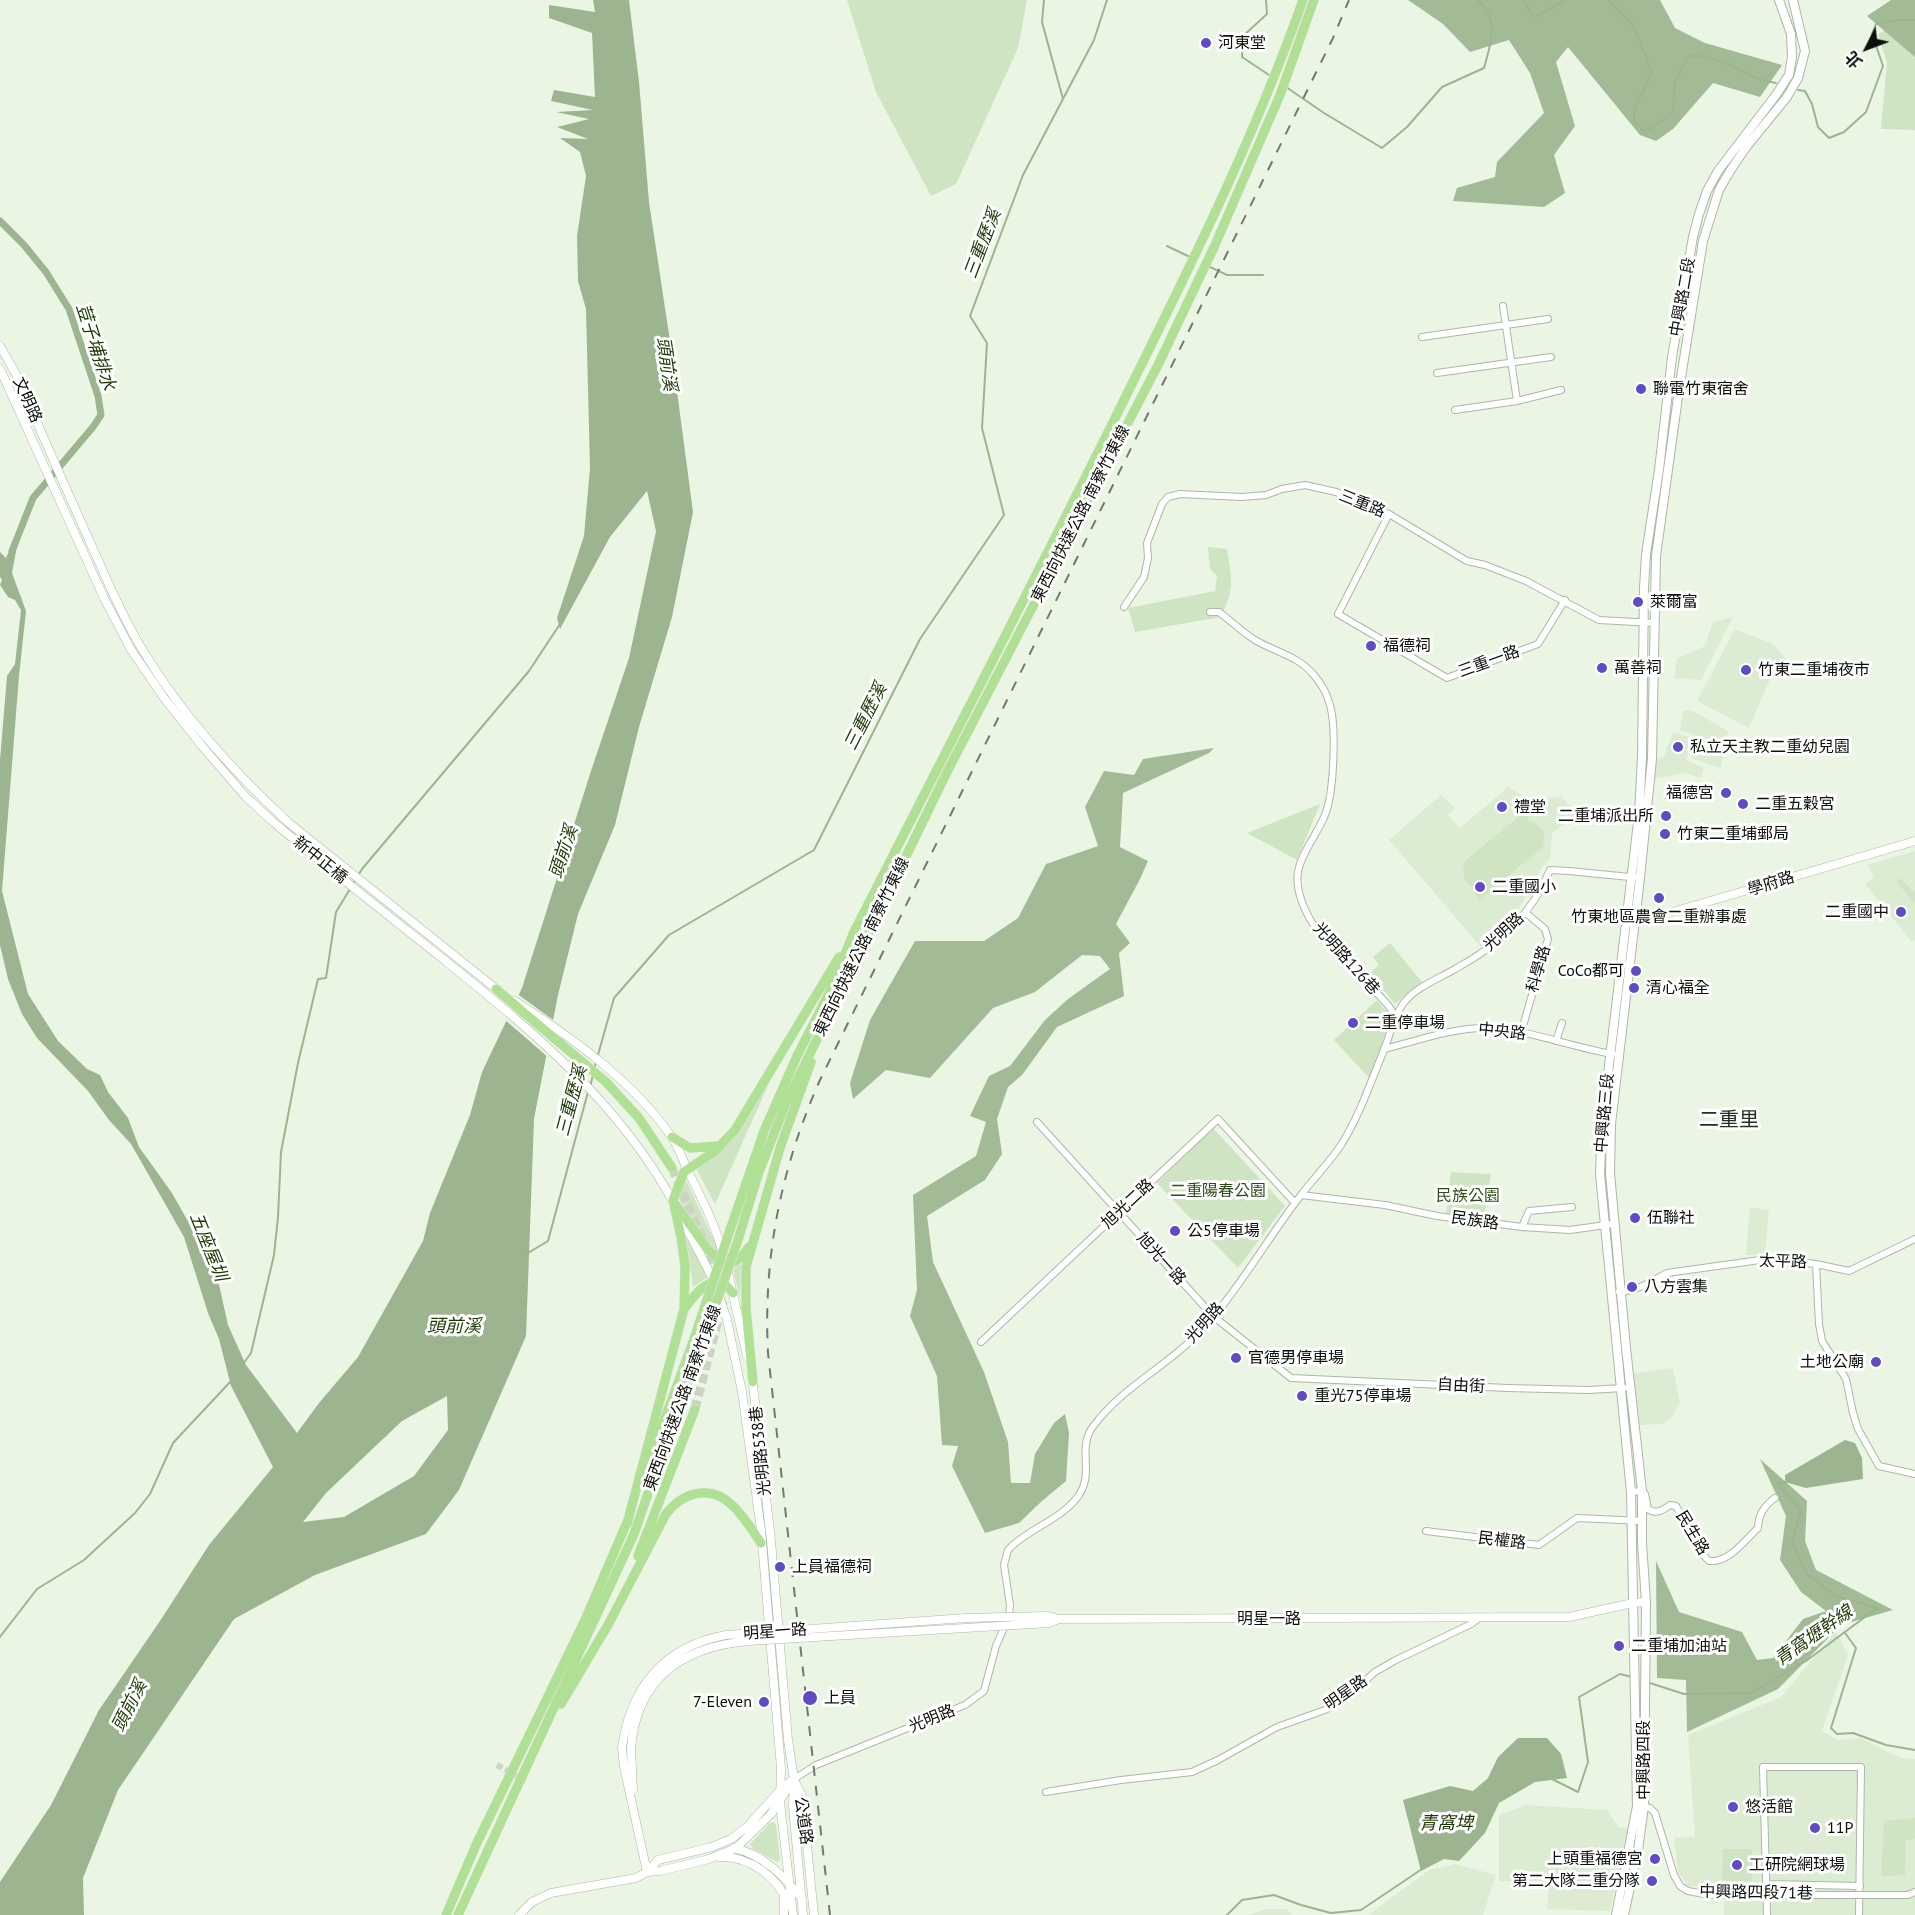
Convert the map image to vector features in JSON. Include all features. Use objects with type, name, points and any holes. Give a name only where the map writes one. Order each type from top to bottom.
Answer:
[{"type":"highway","name":"東西向快速公路 南寮竹東線","points":[[458,1915],[634,1534],[697,1342],[730,1230],[764,1131],[797,1056],[830,991],[854,932],[1075,499],[1202,240],[1244,149],[1303,0]]},
{"type":"highway","name":"東西向快速公路 南寮竹東線","points":[[446,1915],[476,1845],[585,1620],[627,1524],[697,1342],[719,1295],[759,1172],[786,1103],[824,1029],[876,915],[947,772],[1159,363],[1215,245],[1280,95],[1314,0]]},
{"type":"highway","points":[[627,1524],[684,1309],[685,1266],[673,1200],[684,1172],[720,1146],[735,1130],[854,932]]},
{"type":"highway","points":[[496,989],[606,1082],[639,1118],[672,1168]]},
{"type":"highway","points":[[753,1382],[746,1308],[746,1267],[780,1148],[824,1029]]},
{"type":"highway","points":[[672,1137],[690,1148],[720,1146]]},
{"type":"highway","points":[[673,1200],[708,1250],[726,1265],[742,1256],[754,1239]]},
{"type":"highway","points":[[684,1309],[701,1288],[714,1281],[723,1282],[733,1293]]},
{"type":"highway","points":[[626,1589],[695,1409]]},
{"type":"highway","points":[[541,1736],[608,1625],[666,1514],[675,1503],[689,1495],[706,1493],[724,1498],[738,1511],[761,1543]]},
{"type":"main road","name":"中興路二段","points":[[1644,623],[1646,554],[1659,470],[1672,357],[1693,237],[1707,191],[1718,171],[1789,75],[1792,57],[1791,34],[1779,0]]},
{"type":"main road","name":"中興路二段","points":[[1654,623],[1656,555],[1703,241],[1716,198],[1730,171],[1747,146],[1787,98],[1798,78],[1805,51],[1793,0]]},
{"type":"main road","name":"中興路三段","points":[[1609,1224],[1611,1124],[1630,922],[1630,876],[1639,814],[1642,766],[1644,623]]},
{"type":"main road","name":"中興路三段","points":[[1633,1603],[1626,1388],[1609,1224],[1600,1174],[1602,1124],[1610,1054],[1630,922],[1640,878],[1652,759],[1654,623]]},
{"type":"main road","name":"中興路三段","points":[[1626,1388],[1642,1491],[1642,1543],[1646,1602]]},
{"type":"main road","name":"中興路四段","points":[[1624,1915],[1638,1850],[1646,1602]]},
{"type":"main road","name":"中興路四段","points":[[1616,1915],[1641,1806],[1633,1603]]},
{"type":"street","points":[[1503,306],[1517,401]]},
{"type":"street","points":[[1422,337],[1548,319]]},
{"type":"street","name":"文明路","points":[[0,346],[17,376],[51,455]]},
{"type":"street","points":[[1437,373],[1551,357]]},
{"type":"street","name":"文明路","points":[[0,369],[43,461]]},
{"type":"street","points":[[1455,410],[1517,401],[1561,390]]},
{"type":"street","name":"新中正橋","points":[[51,455],[134,636],[159,676],[214,746],[244,779],[290,823],[496,989],[580,1046],[642,1102],[672,1137]]},
{"type":"street","name":"新中正橋","points":[[43,461],[104,598],[130,648],[164,698],[209,754],[245,796],[271,820],[500,1005],[566,1063],[625,1128],[673,1200]]},
{"type":"street","name":"三重路","points":[[1124,607],[1144,577],[1148,558],[1147,543],[1162,504],[1168,497],[1180,494],[1242,497],[1266,495],[1282,489],[1305,485],[1336,492],[1389,514],[1467,561],[1485,565],[1526,581],[1599,620],[1654,623]]},
{"type":"street","name":"三重一路","points":[[1389,514],[1338,614],[1447,678],[1538,644],[1565,600]]},
{"type":"street","name":"光明路126巷","points":[[1210,612],[1219,612],[1253,639],[1296,659],[1312,672],[1323,686],[1333,718],[1332,789],[1326,812],[1298,870],[1297,881],[1306,914],[1313,924],[1388,1005],[1395,1016]]},
{"type":"street","name":"學府路","points":[[1630,922],[1915,841]]},
{"type":"street","name":"光明路","points":[[519,1915],[532,1902],[551,1893],[636,1878],[658,1860],[712,1847],[731,1839],[748,1826],[794,1779],[813,1766],[965,1705],[979,1696],[987,1684],[996,1646],[1009,1616],[1010,1605],[1004,1565],[1008,1550],[1059,1514],[1078,1496],[1085,1483],[1088,1434],[1098,1419],[1138,1382],[1175,1354],[1201,1330],[1340,1146],[1353,1124],[1395,1016],[1404,1002],[1420,989],[1494,946],[1526,913],[1542,891],[1550,870],[1640,878]]},
{"type":"street","name":"科學路","points":[[1521,1033],[1548,939],[1545,930],[1526,913]]},
{"type":"street","points":[[1556,1041],[1562,1023]]},
{"type":"street","name":"中央路","points":[[1384,1049],[1462,1030],[1485,1028],[1521,1033],[1619,1055]]},
{"type":"street","name":"旭光二路","points":[[981,1342],[1218,1119],[1295,1203]]},
{"type":"street","name":"旭光一路","points":[[1037,1122],[1212,1316],[1291,1378]]},
{"type":"street","name":"光明路538巷","points":[[672,1137],[718,1235],[753,1382],[771,1541],[788,1740],[794,1779]]},
{"type":"street","name":"民族路","points":[[1301,1195],[1385,1205],[1437,1216],[1522,1227],[1570,1230],[1609,1224]]},
{"type":"street","name":"光明路538巷","points":[[673,1200],[714,1281],[727,1320],[742,1392],[761,1543],[779,1742],[780,1795]]},
{"type":"street","points":[[1522,1227],[1529,1211],[1572,1207]]},
{"type":"street","name":"太平路","points":[[1617,1292],[1645,1286],[1667,1273],[1678,1270],[1767,1259],[1816,1264],[1849,1271],[1915,1239]]},
{"type":"street","points":[[1816,1264],[1822,1341],[1846,1379],[1852,1413],[1858,1429],[1879,1466],[1915,1474]]},
{"type":"street","name":"自由街","points":[[1291,1378],[1508,1388],[1588,1390],[1626,1388]]},
{"type":"street","points":[[1630,1492],[1642,1491]]},
{"type":"street","name":"民生路","points":[[1642,1491],[1645,1494],[1648,1509],[1651,1511],[1658,1512],[1670,1505],[1676,1506],[1702,1554],[1709,1561],[1718,1562],[1727,1557],[1758,1528],[1758,1521],[1765,1505],[1775,1498]]},
{"type":"street","name":"民權路","points":[[1426,1531],[1539,1545],[1577,1518],[1642,1521]]},
{"type":"street","name":"明星路","points":[[1046,1792],[1192,1772],[1277,1727],[1325,1710],[1394,1661],[1479,1618],[1569,1617],[1646,1602]]},
{"type":"street","name":"明星一路","points":[[646,1872],[624,1767],[629,1713],[645,1683],[659,1667],[675,1654],[708,1638],[966,1618],[1048,1616],[1059,1619],[1479,1618]]},
{"type":"street","points":[[1767,1915],[1763,1767],[1861,1767],[1859,1915]]},
{"type":"street","name":"光明路","points":[[646,1872],[709,1858],[736,1848],[765,1822],[780,1795],[794,1779]]},
{"type":"street","name":"公道路","points":[[794,1779],[794,1807],[803,1915]]},
{"type":"street","name":"公道路","points":[[794,1779],[802,1796],[814,1915]]},
{"type":"street","name":"公道路","points":[[780,1795],[793,1915]]},
{"type":"street","name":"中興路四段71巷","points":[[1641,1806],[1650,1808],[1655,1813],[1674,1875],[1680,1886],[1688,1891],[1710,1895],[1908,1895],[1915,1892]]},
{"type":"street","name":"公道路","points":[[712,1847],[736,1848],[762,1859],[789,1882],[814,1915]]},
{"type":"street","name":"公道路","points":[[709,1858],[732,1857],[764,1872],[784,1893],[793,1915]]},
{"type":"street","points":[[784,1915],[784,1893],[789,1882]]},
{"type":"street","points":[[1767,1884],[1860,1886]]},
{"type":"shaded area","points":[[1408,0],[1660,0],[1675,28],[1705,43],[1782,65],[1760,97],[1713,83],[1673,129],[1656,141],[1640,135],[1568,47],[1556,62],[1575,126],[1554,155],[1565,193],[1544,207],[1453,201],[1457,188],[1495,177],[1497,162],[1544,113],[1530,73],[1509,40],[1470,52],[1443,24]]},
{"type":"shaded area","points":[[1891,0],[1915,0],[1915,57],[1867,16]]},
{"type":"shaded area","points":[[1733,617],[1701,680],[1674,678],[1677,658],[1705,646],[1713,622]]},
{"type":"shaded area","name":"竹東二重埔夜市","points":[[1735,629],[1773,644],[1788,662],[1770,679],[1749,728],[1697,701]]},
{"type":"shaded area","points":[[1683,710],[1693,711],[1728,731],[1721,768],[1691,758],[1694,735],[1680,730]]},
{"type":"shaded area","name":"私立天主教二重幼兒園","points":[[1673,733],[1690,737],[1687,760],[1704,768],[1701,778],[1685,773],[1654,779],[1655,759],[1664,757]]},
{"type":"shaded area","points":[[1214,748],[1209,753],[1123,793],[1120,847],[1148,861],[1116,924],[1130,943],[1119,953],[1124,996],[1057,1027],[1022,1075],[1008,1087],[997,1119],[1002,1154],[985,1180],[927,1216],[933,1262],[984,1372],[1008,1442],[1011,1483],[1030,1483],[1035,1454],[1054,1423],[1065,1414],[1069,1433],[1066,1481],[1019,1523],[985,1533],[952,1466],[958,1446],[942,1445],[937,1376],[910,1316],[917,1290],[913,1195],[976,1156],[986,1122],[970,1116],[989,1076],[1010,1066],[1045,1020],[1068,999],[1110,969],[1100,956],[1082,955],[1035,992],[993,1008],[930,1078],[886,1070],[853,1099],[850,1083],[870,1020],[915,941],[984,941],[1018,918],[1046,864],[1098,846],[1085,807],[1104,771],[1134,775],[1143,759]]},
{"type":"shaded area","name":"二重國小","points":[[1508,787],[1532,801],[1561,796],[1578,815],[1552,833],[1550,859],[1542,867],[1520,907],[1481,947],[1389,840],[1441,795],[1455,808],[1448,815],[1460,828]]},
{"type":"shaded area","name":"二重國中","points":[[1915,851],[1915,940],[1912,942],[1865,884],[1874,877],[1867,865]]},
{"type":"shaded area","points":[[1750,1207],[1769,1210],[1765,1255],[1746,1255]]},
{"type":"shaded area","points":[[1673,1368],[1680,1403],[1673,1416],[1662,1424],[1640,1425],[1633,1374]]},
{"type":"shaded area","points":[[1760,1459],[1807,1501],[1805,1541],[1816,1570],[1893,1610],[1841,1625],[1778,1689],[1687,1732],[1686,1680],[1657,1678],[1656,1561],[1679,1612],[1742,1632],[1757,1660],[1773,1658],[1803,1619],[1826,1611],[1801,1592],[1780,1560],[1786,1516]]},
{"type":"shaded area","points":[[1836,1631],[1848,1655],[1822,1731],[1838,1740],[1860,1738],[1901,1758],[1915,1759],[1915,1915],[1724,1915],[1724,1889],[1688,1886],[1678,1872],[1674,1838],[1695,1837],[1688,1735],[1781,1697]]},
{"type":"shaded area","points":[[1526,1805],[1607,1810],[1619,1828],[1628,1827],[1610,1911],[1547,1909],[1549,1883],[1499,1881],[1499,1815]]},
{"type":"shaded area","points":[[1455,1864],[1496,1875],[1483,1915],[1368,1915],[1429,1870]]},
{"type":"shaded area","points":[[1266,1909],[1286,1909],[1292,1915],[1249,1915]]},
{"type":"green space","points":[[847,0],[1027,0],[1018,48],[956,184],[931,196],[876,92]]},
{"type":"green space","points":[[1891,25],[1915,29],[1915,130],[1881,129],[1887,62],[1878,35]]},
{"type":"green space","points":[[1208,547],[1227,549],[1231,584],[1229,598],[1221,617],[1135,632],[1128,608],[1215,591],[1217,576],[1210,569]]},
{"type":"green space","points":[[1320,804],[1297,860],[1247,833]]},
{"type":"green space","points":[[1528,809],[1532,814],[1526,820],[1542,829],[1543,847],[1479,900],[1474,893],[1478,889],[1470,885],[1465,878],[1463,870],[1465,861]]},
{"type":"green space","points":[[1901,878],[1913,892],[1915,890],[1915,904],[1897,882]]},
{"type":"green space","points":[[1390,943],[1422,982],[1395,1004],[1370,973],[1379,965],[1373,957]]},
{"type":"green space","points":[[1377,1000],[1390,1016],[1381,1050],[1369,1078],[1334,1040]]},
{"type":"green space","points":[[770,1081],[715,1204],[697,1170],[737,1132]]},
{"type":"green space","name":"二重陽春公園","points":[[1213,1128],[1285,1206],[1238,1268],[1157,1183]]},
{"type":"green space","name":"民族公園","points":[[1451,1172],[1491,1174],[1483,1223],[1446,1218]]},
{"type":"green space","points":[[686,1180],[723,1260],[708,1245],[679,1199]]},
{"type":"green space","points":[[686,1237],[708,1277],[693,1287]]},
{"type":"green space","points":[[741,1261],[740,1298],[733,1270]]},
{"type":"green space","points":[[1915,1818],[1915,1839],[1906,1840],[1905,1875],[1881,1876],[1884,1821]]},
{"type":"green space","points":[[774,1822],[780,1860],[777,1862],[753,1849],[750,1844],[770,1823]]},
{"type":"green space","name":"工研院網球場","points":[[1723,1849],[1752,1849],[1752,1881],[1722,1881]]},
{"type":"water","name":"頭前溪","points":[[593,0],[629,0],[639,82],[649,202],[693,512],[672,617],[639,727],[615,825],[578,914],[558,995],[534,1119],[526,1336],[459,1490],[426,1534],[315,1575],[234,1619],[118,1790],[83,1878],[84,1915],[0,1915],[0,1882],[51,1805],[99,1710],[209,1545],[273,1467],[231,1386],[219,1339],[208,1313],[184,1237],[131,1144],[109,1120],[88,1091],[37,1038],[22,1014],[8,979],[0,945],[0,760],[7,676],[15,664],[21,610],[15,600],[8,597],[0,585],[2,580],[0,552],[6,558],[14,540],[17,546],[12,573],[26,611],[2,891],[28,994],[58,1041],[87,1069],[100,1075],[108,1092],[128,1118],[139,1147],[172,1193],[216,1271],[228,1325],[246,1365],[297,1433],[358,1357],[423,1241],[430,1213],[470,1115],[482,1072],[522,988],[629,658],[656,531],[647,491],[610,537],[560,629],[557,618],[584,536],[590,468],[586,309],[578,281],[577,236],[586,176],[580,152],[560,138],[588,139],[557,127],[589,119],[556,112],[593,110],[551,101],[554,90],[595,97],[592,33],[549,18],[549,5],[595,12]],"holes":[[[447,1396],[448,1430],[414,1476],[344,1517],[303,1522],[326,1493],[402,1421]]]},
{"type":"water","points":[[1845,1440],[1855,1443],[1862,1458],[1863,1479],[1806,1488],[1785,1482],[1785,1475]]},
{"type":"water","name":"青窩埤","points":[[1518,1738],[1547,1738],[1561,1754],[1567,1778],[1535,1782],[1499,1803],[1485,1833],[1459,1861],[1444,1859],[1421,1871],[1403,1800],[1450,1786],[1473,1791],[1488,1778],[1498,1757]]},
{"type":"pier","points":[[516,993],[556,1022],[549,1058],[504,1019]]},
{"type":"waterway","points":[[1044,0],[1042,22],[1063,99]]},
{"type":"waterway","name":"三重歷溪","points":[[594,1069],[614,998],[669,935],[814,850],[920,639],[1004,515],[982,428],[987,343],[970,316],[1023,175],[1094,40],[1107,0]]},
{"type":"waterway","name":"三重歷溪","points":[[1266,0],[1267,14],[1243,36],[1242,57],[1272,77]]},
{"type":"waterway","name":"三重歷溪","points":[[1286,87],[1382,148],[1407,127],[1442,87],[1484,68],[1492,32],[1489,16],[1478,0]]},
{"type":"waterway","name":"三重歷溪","points":[[1523,0],[1534,17],[1565,0]]},
{"type":"waterway","name":"三重歷溪","points":[[1609,0],[1633,25],[1652,72],[1634,110],[1634,121],[1645,132],[1673,113],[1675,81],[1689,56],[1712,58],[1754,77],[1776,83]]},
{"type":"waterway","name":"三重歷溪","points":[[1798,90],[1805,91],[1812,104],[1818,127],[1829,138],[1844,132],[1866,112],[1883,66],[1872,34],[1876,24],[1897,20],[1915,20]]},
{"type":"waterway","name":"荳子埔排水","points":[[0,221],[46,272],[69,309],[98,396],[101,415],[33,498],[12,551]]},
{"type":"waterway","points":[[1167,246],[1192,258]]},
{"type":"waterway","points":[[1208,266],[1227,275],[1263,275]]},
{"type":"waterway","points":[[353,884],[362,869],[529,671],[560,624]]},
{"type":"waterway","points":[[243,1364],[251,1353],[274,1255],[281,1152],[298,1063],[318,979],[326,978],[336,912],[350,889]]},
{"type":"waterway","name":"三重歷溪","points":[[590,1087],[593,1075]]},
{"type":"waterway","name":"三重歷溪","points":[[528,1253],[548,1241],[588,1092]]},
{"type":"waterway","points":[[0,1637],[37,1589],[84,1560],[135,1513],[150,1494],[173,1443],[231,1381]]},
{"type":"waterway","name":"青窩壢幹線","points":[[1650,1683],[1684,1694],[1751,1693],[1806,1661],[1877,1608],[1836,1596],[1806,1573],[1792,1542],[1801,1510],[1777,1483],[1785,1482]]},
{"type":"waterway","points":[[1845,1633],[1856,1648],[1831,1728],[1837,1734],[1853,1733],[1886,1745],[1915,1750]]},
{"type":"waterway","name":"青窩壢幹線","points":[[1552,1779],[1578,1792],[1588,1762],[1579,1697],[1620,1674],[1632,1677]]},
{"type":"waterway","name":"青窩壢幹線","points":[[1227,1915],[1242,1900],[1274,1895],[1331,1913],[1361,1910],[1422,1869]]},
{"type":"tunnel","points":[[672,1168],[716,1279]]},
{"type":"tunnel","points":[[695,1409],[723,1301]]},
{"type":"tunnel","points":[[497,1765],[526,1781]]},
{"type":"railway","points":[[830,1915],[768,1353],[767,1317],[772,1247],[785,1179],[806,1113],[820,1080],[1333,38],[1349,0]]},
{"type":"place","name":"河東堂","points":[[1206,43]]},
{"type":"place","name":"聯電竹東宿舍","points":[[1641,389]]},
{"type":"place","name":"萊爾富","points":[[1638,602]]},
{"type":"place","name":"福德祠","points":[[1371,646]]},
{"type":"place","name":"萬善祠","points":[[1602,668]]},
{"type":"place","name":"竹東二重埔夜市","points":[[1746,670]]},
{"type":"place","name":"私立天主教二重幼兒園","points":[[1678,747]]},
{"type":"place","name":"福德宮","points":[[1726,793]]},
{"type":"place","name":"二重五穀宮","points":[[1743,804]]},
{"type":"place","name":"禮堂","points":[[1502,807]]},
{"type":"place","name":"二重埔派出所","points":[[1666,816]]},
{"type":"place","name":"竹東二重埔郵局","points":[[1665,834]]},
{"type":"place","name":"二重國小","points":[[1480,887]]},
{"type":"place","name":"竹東地區農會二重辦事處","points":[[1659,898]]},
{"type":"place","name":"二重國中","points":[[1901,912]]},
{"type":"place","name":"CoCo都可","points":[[1636,971]]},
{"type":"place","name":"清心福全","points":[[1634,988]]},
{"type":"place","name":"二重停車場","points":[[1353,1023]]},
{"type":"place","name":"伍聯社","points":[[1635,1218]]},
{"type":"place","name":"公5停車場","points":[[1175,1231]]},
{"type":"place","name":"八方雲集","points":[[1632,1287]]},
{"type":"place","name":"官德男停車場","points":[[1236,1358]]},
{"type":"place","name":"土地公廟","points":[[1876,1362]]},
{"type":"place","name":"重光75停車場","points":[[1302,1396]]},
{"type":"place","name":"上員福德祠","points":[[780,1567]]},
{"type":"place","name":"二重埔加油站","points":[[1619,1646]]},
{"type":"place","name":"上員","points":[[810,1698]]},
{"type":"place","name":"7-Eleven","points":[[764,1702]]},
{"type":"place","name":"悠活館","points":[[1733,1807]]},
{"type":"place","name":"11P","points":[[1815,1828]]},
{"type":"place","name":"上頭重福德宮","points":[[1655,1859]]},
{"type":"place","name":"工研院網球場","points":[[1737,1865]]},
{"type":"place","name":"第二大隊二重分隊","points":[[1652,1881]]},
{"type":"district","name":"二重里","points":[[1729,1120]]},
{"type":"water label","name":"五座屋圳","points":[[208,1247]]}]
